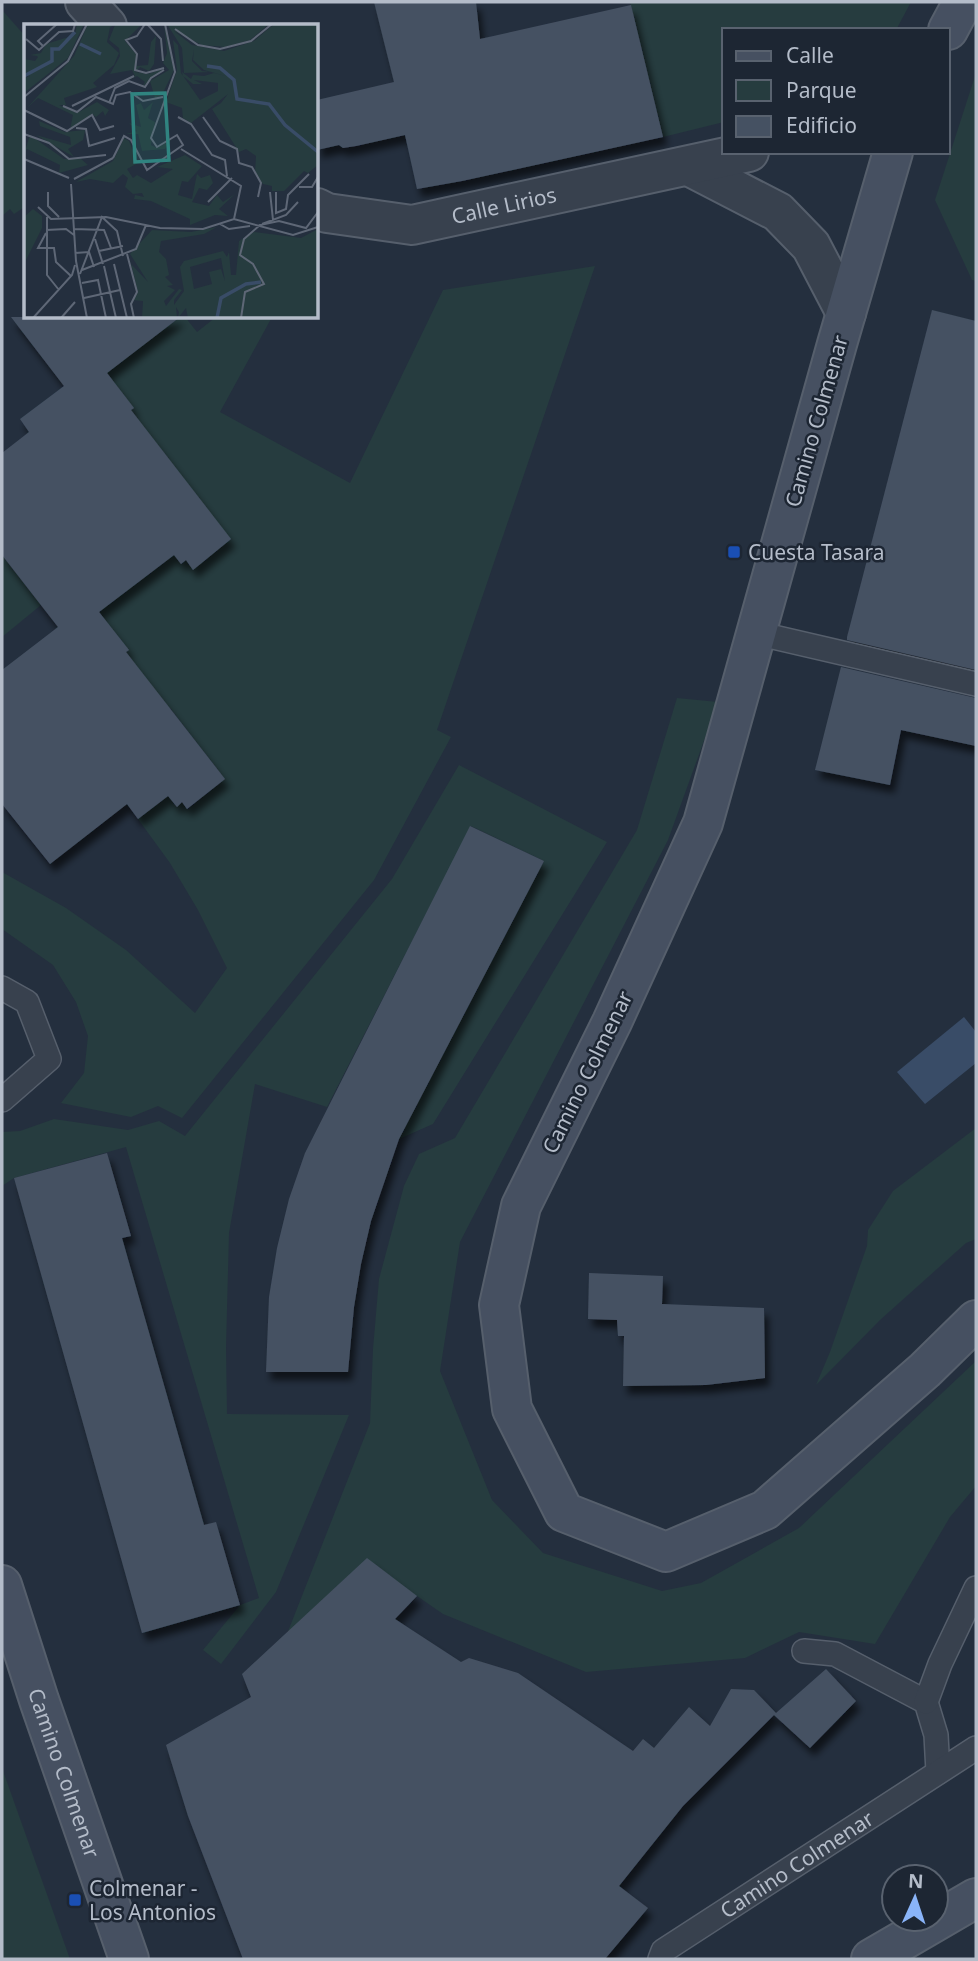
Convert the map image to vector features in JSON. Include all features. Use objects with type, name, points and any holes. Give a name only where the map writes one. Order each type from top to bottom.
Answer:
[{"type":"main road","points":[[949,28],[963,2]]},
{"type":"main road","name":"Camino Colmenar","points":[[892,154],[703,823],[612,1022],[521,1206],[499,1305],[512,1409],[564,1512],[666,1552],[765,1510],[925,1370],[976,1320]]},
{"type":"main road","name":"Camino Colmenar","points":[[2,1585],[38,1700],[129,1959]]},
{"type":"main road","points":[[872,1959],[976,1898]]},
{"type":"street","points":[[85,2],[105,24]]},
{"type":"street","name":"Calle Lirios","points":[[318,208],[327,213],[412,225],[740,154]]},
{"type":"street","points":[[689,166],[778,212],[811,246],[846,313]]},
{"type":"lane","points":[[756,633],[976,684]]},
{"type":"lane","points":[[2,988],[27,1002],[49,1059],[2,1100]]},
{"type":"lane","points":[[938,1772],[936,1735],[926,1702],[940,1664],[976,1588]]},
{"type":"lane","points":[[804,1651],[835,1654],[926,1702]]},
{"type":"lane","name":"Camino Colmenar","points":[[660,1959],[663,1951],[976,1748]]},
{"type":"green space","points":[[630,2],[911,2],[897,28],[722,28],[722,122],[663,137]]},
{"type":"green space","points":[[2,10],[24,35],[24,207],[14,214],[10,209],[2,216]]},
{"type":"green space","points":[[976,73],[976,281],[972,280],[935,200]]},
{"type":"green space","points":[[595,266],[437,730],[451,737],[374,880],[182,1118],[158,1106],[131,1117],[61,1103],[84,1073],[88,1036],[76,1002],[53,965],[2,929],[2,872],[66,908],[126,950],[195,1013],[227,968],[198,910],[170,863],[138,819],[168,796],[177,806],[182,802],[188,809],[225,779],[170,708],[159,717],[89,599],[115,539],[145,577],[174,555],[181,564],[186,560],[119,420],[133,408],[97,360],[124,333],[113,318],[136,318],[152,338],[179,318],[186,318],[197,332],[215,318],[271,318],[220,412],[350,483],[443,290]]},
{"type":"green space","points":[[2,555],[41,605],[2,637]]},
{"type":"green space","points":[[677,698],[718,702],[668,840],[460,1242],[440,1371],[492,1500],[543,1553],[662,1591],[701,1583],[799,1528],[976,1361],[976,1486],[950,1517],[875,1644],[799,1632],[745,1658],[586,1672],[443,1614],[417,1596],[287,1634],[370,1423],[379,1279],[404,1186],[419,1154],[455,1138],[637,830]]},
{"type":"green space","points":[[459,765],[607,842],[433,1124],[399,1139],[544,861],[471,826],[327,1107],[255,1084],[229,1233],[227,1414],[349,1415],[276,1592],[221,1664],[203,1650],[240,1605],[259,1598],[126,1147],[14,1178],[2,1186],[2,1132],[20,1131],[54,1119],[128,1130],[159,1121],[185,1136],[392,879]]},
{"type":"green space","points":[[976,1128],[976,1239],[966,1243],[880,1320],[816,1385],[867,1246],[868,1230],[893,1191]]},
{"type":"green space","points":[[2,1768],[70,1959],[2,1959]]},
{"type":"water","points":[[964,1017],[976,1032],[976,1063],[925,1104],[897,1072]]},
{"type":"building","points":[[374,2],[476,2],[480,39],[631,5],[663,137],[417,189],[405,135],[356,146],[343,148],[339,145],[318,150],[318,100],[394,82]]},
{"type":"building","points":[[932,310],[976,321],[976,670],[847,640]]},
{"type":"building","points":[[11,317],[179,318],[107,373],[134,408],[131,410],[231,539],[193,570],[186,560],[181,564],[174,555],[99,612],[129,650],[126,652],[225,779],[187,809],[182,802],[177,807],[168,796],[138,819],[127,804],[50,864],[2,804],[2,670],[58,627],[2,555],[2,453],[29,432],[20,419],[64,386]]},
{"type":"building","points":[[841,667],[976,698],[976,746],[901,730],[890,785],[815,770]]},
{"type":"building","points":[[470,826],[544,861],[399,1139],[371,1221],[361,1264],[348,1372],[266,1372],[269,1297],[277,1248],[289,1199],[305,1153]]},
{"type":"building","points":[[107,1153],[131,1236],[122,1238],[204,1525],[216,1522],[240,1605],[142,1633],[14,1178]]},
{"type":"building","points":[[589,1273],[663,1276],[662,1304],[764,1308],[765,1378],[706,1385],[623,1386],[624,1336],[618,1336],[617,1320],[588,1319]]},
{"type":"building","points":[[367,1558],[417,1596],[395,1619],[461,1662],[469,1658],[518,1673],[633,1751],[643,1739],[654,1748],[689,1707],[710,1726],[731,1689],[754,1690],[776,1713],[826,1669],[856,1701],[810,1748],[774,1715],[683,1806],[619,1886],[648,1908],[605,1959],[243,1959],[188,1816],[166,1745],[251,1697],[242,1674]]},
{"type":"place","name":"Cuesta Tasara","points":[[734,552]]},
{"type":"place","name":"Colmenar - Los Antonios","points":[[75,1900]]}]
